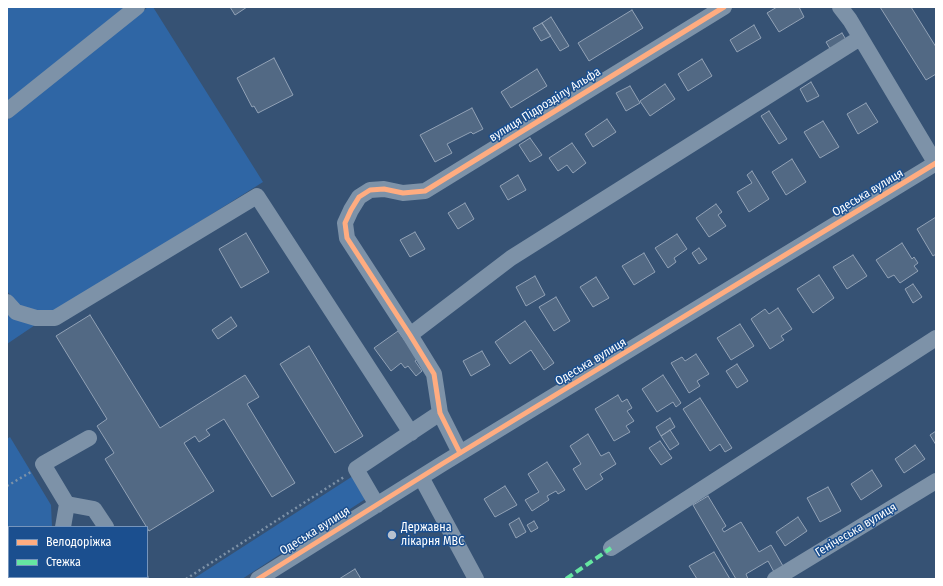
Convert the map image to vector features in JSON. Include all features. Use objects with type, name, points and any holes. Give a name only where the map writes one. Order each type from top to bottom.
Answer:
[{"type":"street","points":[[7,111],[137,7]]},
{"type":"street","name":"вулиця Підрозділу Альфа","points":[[410,335],[347,238],[345,223],[359,197],[370,190],[384,189],[403,193],[425,191],[724,7]]},
{"type":"street","points":[[840,7],[850,20],[936,163]]},
{"type":"street","points":[[460,453],[440,413],[434,374],[410,335],[511,258],[860,38]]},
{"type":"street","name":"Одеська вулиця","points":[[258,579],[420,477],[936,163]]},
{"type":"street","points":[[7,302],[16,312],[36,318],[55,318],[257,196],[411,432]]},
{"type":"street","points":[[611,548],[936,338]]},
{"type":"street","points":[[377,504],[356,469],[440,413]]},
{"type":"street","points":[[63,526],[67,504],[43,464],[89,438]]},
{"type":"street","points":[[420,477],[476,579]]},
{"type":"street","name":"Генічеська вулиця","points":[[775,579],[936,481]]},
{"type":"street","points":[[67,504],[94,509],[105,526]]},
{"type":"path","points":[[7,486],[43,464]]},
{"type":"path","points":[[186,579],[356,469]]},
{"type":"shaded area","points":[[7,7],[130,7],[7,105]]},
{"type":"shaded area","points":[[148,7],[153,7],[263,182],[51,315],[20,307],[7,291],[7,120]]},
{"type":"shaded area","points":[[7,312],[38,323],[7,344]]},
{"type":"shaded area","points":[[10,437],[51,505],[52,526],[8,526],[8,578],[53,579],[7,579],[7,439]]},
{"type":"shaded area","points":[[353,476],[367,498],[242,579],[193,579]]},
{"type":"building","points":[[230,7],[247,7],[235,15]]},
{"type":"building","points":[[777,7],[799,7],[804,17],[779,32],[767,13]]},
{"type":"building","points":[[880,7],[911,7],[936,47],[936,74],[926,80]]},
{"type":"building","points":[[632,10],[643,28],[589,61],[578,43]]},
{"type":"building","points":[[551,17],[569,46],[560,51],[542,23]]},
{"type":"building","points":[[542,23],[551,36],[541,41],[533,28]]},
{"type":"building","points":[[754,25],[761,38],[737,52],[730,40]]},
{"type":"building","points":[[842,33],[848,43],[832,52],[826,42]]},
{"type":"building","points":[[274,58],[293,95],[258,113],[254,106],[252,107],[237,78]]},
{"type":"building","points":[[702,59],[712,76],[688,91],[678,74]]},
{"type":"building","points":[[537,69],[547,86],[511,108],[501,92]]},
{"type":"building","points":[[811,82],[819,96],[807,102],[800,89]]},
{"type":"building","points":[[665,84],[675,99],[650,116],[640,101]]},
{"type":"building","points":[[630,86],[640,103],[626,111],[616,93]]},
{"type":"building","points":[[866,103],[878,122],[858,134],[847,114]]},
{"type":"building","points":[[472,108],[483,129],[473,134],[471,132],[447,144],[452,153],[435,162],[420,135]]},
{"type":"building","points":[[769,111],[787,139],[779,144],[761,116]]},
{"type":"building","points":[[607,119],[616,132],[593,147],[585,134]]},
{"type":"building","points":[[823,121],[839,147],[820,158],[804,132]]},
{"type":"building","points":[[530,138],[542,155],[530,162],[519,145]]},
{"type":"building","points":[[572,143],[586,163],[573,173],[567,165],[558,171],[549,158]]},
{"type":"building","points":[[792,159],[806,182],[786,195],[772,172]]},
{"type":"building","points":[[752,171],[769,199],[749,212],[737,192],[752,183],[747,175]]},
{"type":"building","points":[[518,175],[526,190],[508,200],[500,186]]},
{"type":"building","points":[[465,203],[474,219],[458,229],[448,213]]},
{"type":"building","points":[[716,204],[722,212],[718,215],[726,226],[709,237],[696,218]]},
{"type":"building","points":[[936,217],[936,254],[933,256],[917,229]]},
{"type":"building","points":[[415,232],[425,249],[410,257],[400,240]]},
{"type":"building","points":[[246,233],[269,272],[241,288],[219,249]]},
{"type":"building","points":[[677,234],[687,249],[674,258],[676,262],[668,268],[655,248]]},
{"type":"building","points":[[902,243],[912,259],[914,257],[918,263],[914,266],[918,271],[900,283],[894,275],[888,278],[876,260]]},
{"type":"building","points":[[699,248],[707,259],[699,264],[692,253]]},
{"type":"building","points":[[644,253],[655,272],[634,285],[622,266]]},
{"type":"building","points":[[853,255],[867,276],[847,289],[833,267]]},
{"type":"building","points":[[819,275],[834,298],[813,313],[797,289]]},
{"type":"building","points":[[535,276],[545,295],[526,306],[516,287]]},
{"type":"building","points":[[596,277],[609,298],[593,307],[580,287]]},
{"type":"building","points":[[913,284],[922,297],[913,303],[905,289]]},
{"type":"building","points":[[556,297],[570,321],[554,331],[539,307]]},
{"type":"building","points":[[778,308],[792,329],[781,336],[784,340],[770,349],[751,319],[765,309],[769,314]]},
{"type":"building","points":[[90,315],[160,428],[245,375],[259,397],[247,404],[295,483],[272,497],[224,419],[206,430],[210,435],[199,442],[195,436],[184,443],[214,491],[149,531],[148,526],[146,526],[105,459],[114,453],[97,426],[107,419],[56,336]]},
{"type":"building","points":[[231,317],[237,326],[218,339],[212,330]]},
{"type":"building","points":[[525,321],[554,363],[544,370],[531,350],[510,364],[495,342]]},
{"type":"building","points":[[740,324],[754,346],[731,360],[717,338]]},
{"type":"building","points":[[398,331],[418,359],[415,361],[422,371],[416,376],[408,366],[405,368],[401,363],[391,371],[374,348]]},
{"type":"building","points":[[309,346],[363,436],[335,453],[280,364]]},
{"type":"building","points":[[482,351],[490,365],[471,376],[463,361]]},
{"type":"building","points":[[696,354],[709,374],[697,381],[700,386],[689,393],[671,363],[682,357],[685,361]]},
{"type":"building","points":[[737,364],[748,381],[737,388],[726,371]]},
{"type":"building","points":[[663,375],[681,403],[676,407],[673,402],[657,412],[642,389]]},
{"type":"building","points":[[618,395],[622,402],[627,399],[632,408],[627,411],[634,421],[626,426],[630,432],[614,441],[595,409]]},
{"type":"building","points":[[700,398],[732,448],[725,452],[720,444],[710,451],[683,409]]},
{"type":"building","points":[[670,418],[675,427],[661,436],[656,427]]},
{"type":"building","points":[[670,430],[679,444],[670,450],[661,436]]},
{"type":"building","points":[[936,431],[936,445],[930,435]]},
{"type":"building","points":[[588,434],[601,456],[609,452],[616,464],[600,474],[603,479],[586,490],[573,469],[581,464],[570,446]]},
{"type":"building","points":[[660,441],[672,458],[661,465],[649,448]]},
{"type":"building","points":[[915,445],[925,459],[904,473],[895,459]]},
{"type":"building","points":[[547,462],[565,490],[558,494],[556,491],[547,496],[549,500],[532,511],[525,500],[539,492],[528,474]]},
{"type":"building","points":[[872,470],[882,486],[861,500],[851,484]]},
{"type":"building","points":[[505,486],[517,505],[495,517],[484,499]]},
{"type":"building","points":[[828,487],[841,511],[820,522],[807,498]]},
{"type":"building","points":[[708,496],[726,526],[722,529],[724,532],[741,522],[759,552],[771,545],[783,566],[774,572],[768,561],[746,574],[748,579],[736,579],[693,505]]},
{"type":"building","points":[[798,517],[807,531],[785,546],[776,532]]},
{"type":"building","points":[[519,518],[526,532],[516,538],[509,524]]},
{"type":"building","points":[[534,521],[538,528],[531,532],[527,525]]},
{"type":"building","points":[[714,552],[730,579],[697,579],[689,566]]},
{"type":"building","points":[[355,569],[361,579],[339,579]]},
{"type":"marked path","points":[[566,579],[611,548]]},
{"type":"cycle path","points":[[460,453],[440,413],[434,374],[347,238],[345,223],[351,210],[359,197],[370,190],[384,189],[403,193],[425,191],[724,7]]},
{"type":"cycle path","points":[[258,579],[442,464],[936,163]]},
{"type":"place","name":"Державна лікарня МВС","points":[[392,535]]}]
